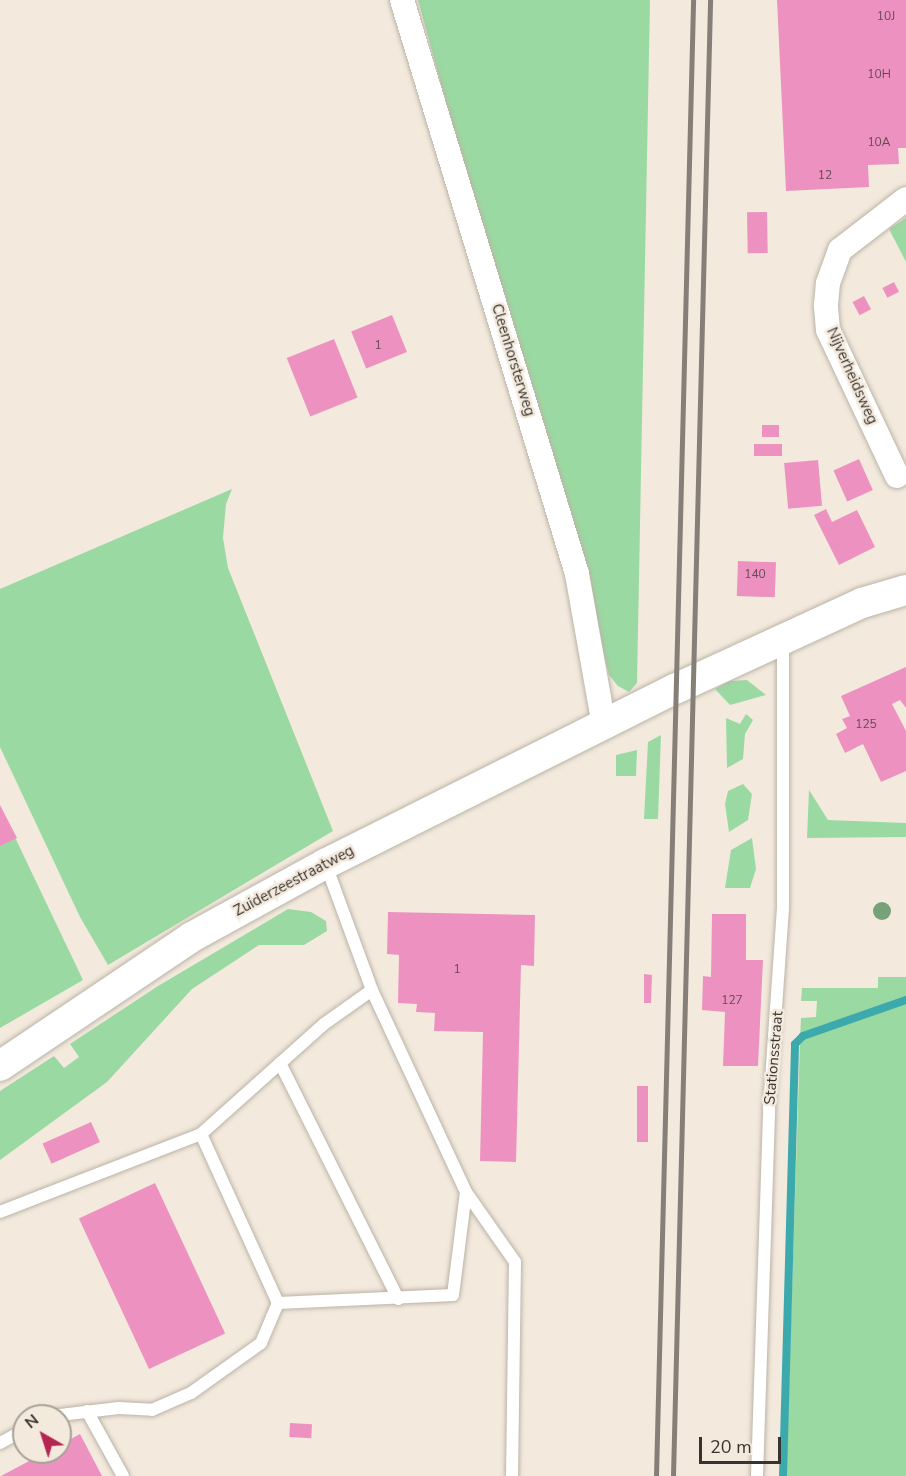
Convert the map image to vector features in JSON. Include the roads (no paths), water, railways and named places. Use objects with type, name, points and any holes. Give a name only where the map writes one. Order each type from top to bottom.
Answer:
[{"type":"street","name":"Cleenhorsterweg","points":[[402,0],[577,574],[604,725]]},
{"type":"street","name":"Nijverheidsweg","points":[[897,476],[828,330],[826,305],[828,283],[840,250],[906,199]]},
{"type":"street","points":[[604,725],[862,603],[906,590]]},
{"type":"street","name":"Zuiderzeestraatweg","points":[[0,1066],[192,937],[325,864],[604,725]]},
{"type":"lane","name":"Stationsstraat","points":[[757,1476],[769,1108],[783,908],[783,639]]},
{"type":"lane","points":[[325,864],[372,990],[466,1192],[515,1262],[512,1476]]},
{"type":"lane","points":[[0,1212],[201,1134],[324,1024],[372,990]]},
{"type":"lane","points":[[280,1064],[398,1299]]},
{"type":"lane","points":[[72,1413],[152,1410],[191,1393],[261,1343],[278,1303],[201,1134]]},
{"type":"lane","points":[[278,1303],[453,1295],[466,1192]]},
{"type":"lane","points":[[87,1411],[123,1476]]},
{"type":"waterway","points":[[783,1476],[795,1044],[803,1036],[906,1000]]},
{"type":"railway","points":[[656,1476],[693,0]]},
{"type":"railway","points":[[673,1476],[710,0]]}]
